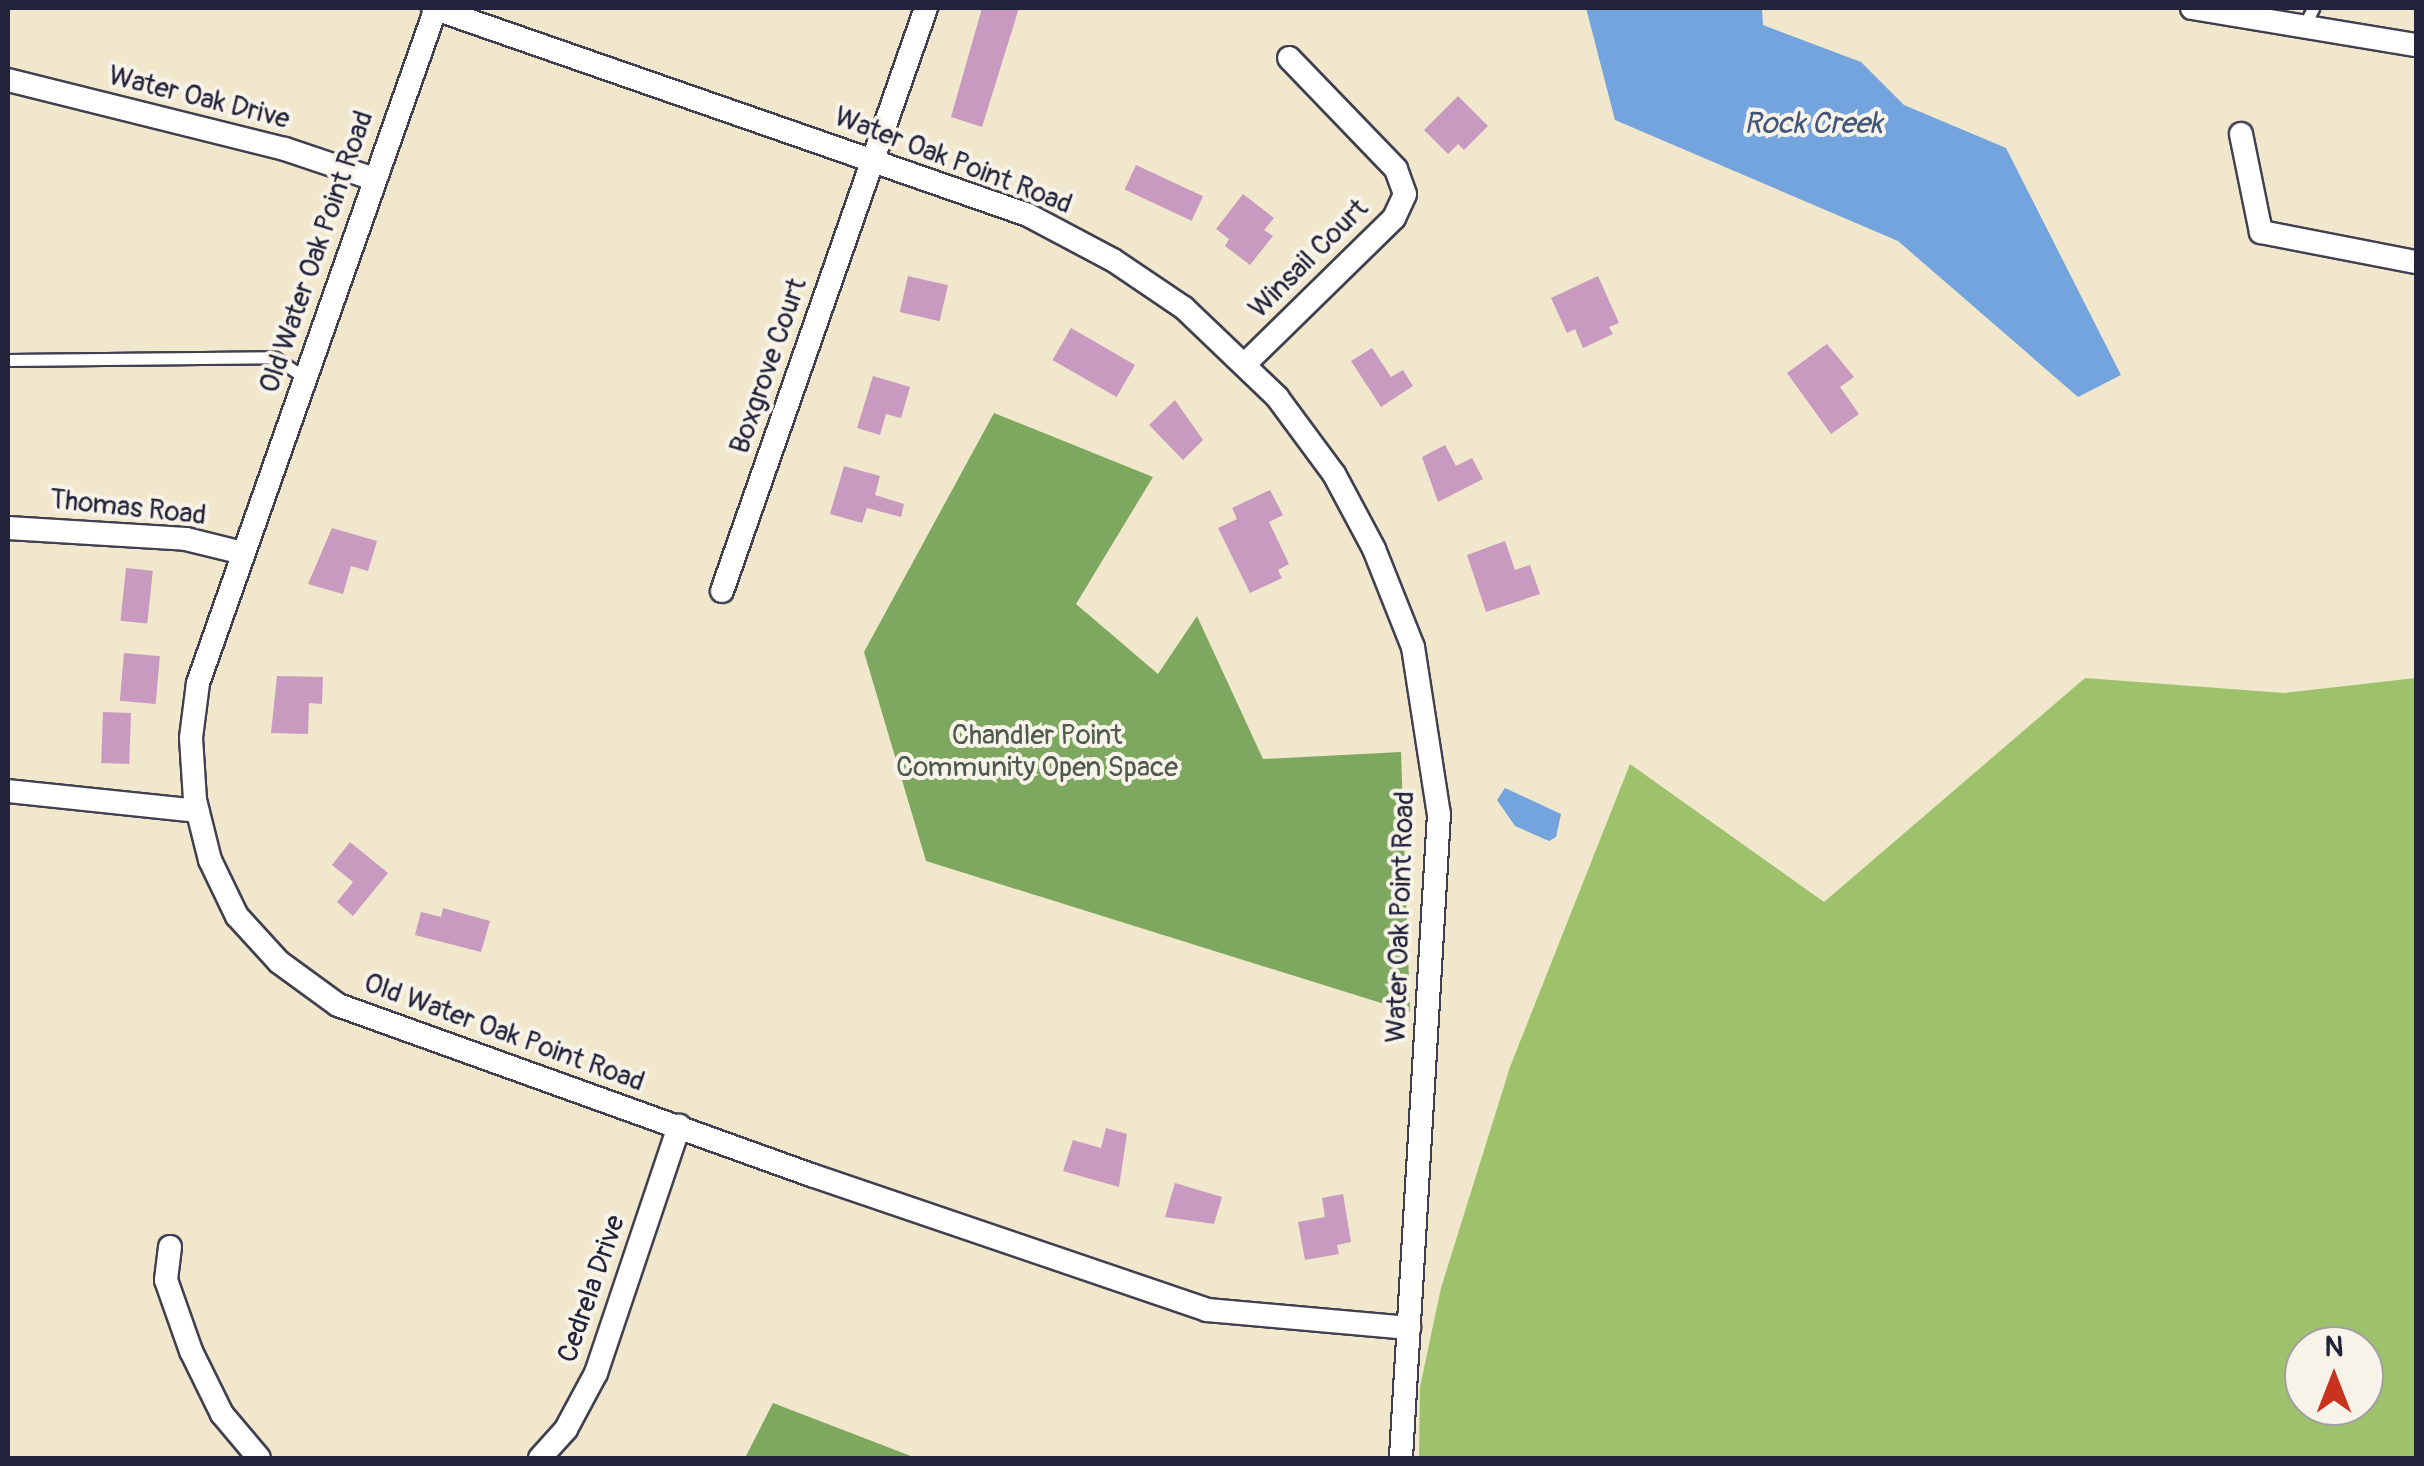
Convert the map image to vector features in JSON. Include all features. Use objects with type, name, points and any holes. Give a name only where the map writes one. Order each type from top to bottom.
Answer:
[{"type":"street","name":"Water Oak Point Road","points":[[435,8],[1028,216],[1113,260],[1184,308],[1246,363],[1303,429],[1374,548],[1413,647],[1431,739],[1438,873],[1401,1458]]},
{"type":"street","name":"Old Water Oak Point Road","points":[[435,8],[242,553],[196,697],[196,811],[222,893],[238,916],[279,962],[338,1005],[679,1126],[1206,1310],[1409,1328]]},
{"type":"street","name":"Boxgrove Court","points":[[722,591],[926,8]]},
{"type":"street","points":[[2192,8],[2310,15],[2416,45]]},
{"type":"street","name":"Winsail Court","points":[[1246,363],[1394,218],[1404,194],[1396,169],[1289,58]]},
{"type":"street","name":"Water Oak Drive","points":[[8,80],[285,148],[374,179]]},
{"type":"street","points":[[2241,134],[2261,232],[2416,262]]},
{"type":"street","name":"Thomas Road","points":[[8,528],[186,539],[242,553]]},
{"type":"street","points":[[8,791],[196,811]]},
{"type":"street","name":"Cedrela Drive","points":[[540,1458],[566,1430],[596,1373],[679,1126]]},
{"type":"street","points":[[170,1247],[170,1300],[191,1351],[222,1414],[259,1458]]},
{"type":"lane","points":[[8,360],[274,357],[306,378]]},
{"type":"green space","name":"Chandler Point Community Open Space","points":[[994,413],[1153,477],[1076,604],[1158,674],[1197,616],[1263,759],[1401,752],[1410,1012],[926,861],[864,652]]},
{"type":"green space","points":[[2085,678],[2284,693],[2416,678],[2416,1458],[1419,1458],[1420,1387],[1441,1288],[1510,1067],[1630,764],[1824,902]]},
{"type":"green space","points":[[773,1403],[916,1458],[745,1458]]},
{"type":"water","name":"Rock Creek","points":[[1586,8],[1762,8],[1763,25],[1861,62],[1904,105],[2006,148],[2121,375],[2078,397],[1898,241],[1615,120]]},
{"type":"water","points":[[1505,788],[1561,814],[1556,837],[1549,841],[1515,826],[1497,800]]},
{"type":"building","points":[[982,8],[1019,8],[982,127],[951,117]]},
{"type":"building","points":[[1458,96],[1488,126],[1464,150],[1458,144],[1448,154],[1424,130]]},
{"type":"building","points":[[1136,165],[1203,196],[1192,221],[1125,189]]},
{"type":"building","points":[[1243,194],[1274,218],[1264,230],[1273,236],[1250,265],[1225,246],[1229,239],[1216,229]]},
{"type":"building","points":[[908,276],[948,285],[940,321],[900,312]]},
{"type":"building","points":[[1598,276],[1619,323],[1609,327],[1613,334],[1583,348],[1575,329],[1567,333],[1551,298]]},
{"type":"building","points":[[1071,328],[1135,365],[1117,397],[1052,360]]},
{"type":"building","points":[[1827,344],[1854,377],[1840,387],[1859,414],[1831,434],[1787,373]]},
{"type":"building","points":[[1372,348],[1391,377],[1403,370],[1413,386],[1381,407],[1351,361]]},
{"type":"building","points":[[873,376],[910,387],[901,418],[886,414],[880,435],[857,428]]},
{"type":"building","points":[[1175,400],[1203,440],[1183,460],[1149,425]]},
{"type":"building","points":[[1445,445],[1456,466],[1472,458],[1483,479],[1438,502],[1422,457]]},
{"type":"building","points":[[844,466],[880,476],[875,495],[904,504],[901,517],[867,508],[862,523],[830,514]]},
{"type":"building","points":[[1270,490],[1283,515],[1269,522],[1289,564],[1278,570],[1282,578],[1250,593],[1218,528],[1237,519],[1232,508]]},
{"type":"building","points":[[332,528],[377,541],[368,571],[351,566],[343,594],[308,584]]},
{"type":"building","points":[[1505,541],[1515,570],[1530,565],[1540,594],[1486,612],[1467,555]]},
{"type":"building","points":[[126,568],[153,571],[147,624],[120,621]]},
{"type":"building","points":[[124,653],[160,656],[156,704],[120,701]]},
{"type":"building","points":[[277,676],[323,677],[322,704],[309,703],[308,734],[271,733]]},
{"type":"building","points":[[103,712],[131,713],[129,764],[101,763]]},
{"type":"building","points":[[350,842],[388,873],[353,916],[337,902],[353,882],[332,865]]},
{"type":"building","points":[[443,908],[490,921],[481,952],[415,935],[421,912],[441,917]]},
{"type":"building","points":[[1106,1128],[1127,1134],[1119,1187],[1063,1171],[1073,1140],[1101,1148]]},
{"type":"building","points":[[1175,1183],[1222,1197],[1214,1224],[1165,1217]]},
{"type":"building","points":[[1343,1194],[1351,1242],[1337,1245],[1339,1254],[1305,1260],[1298,1222],[1325,1217],[1322,1198]]}]
